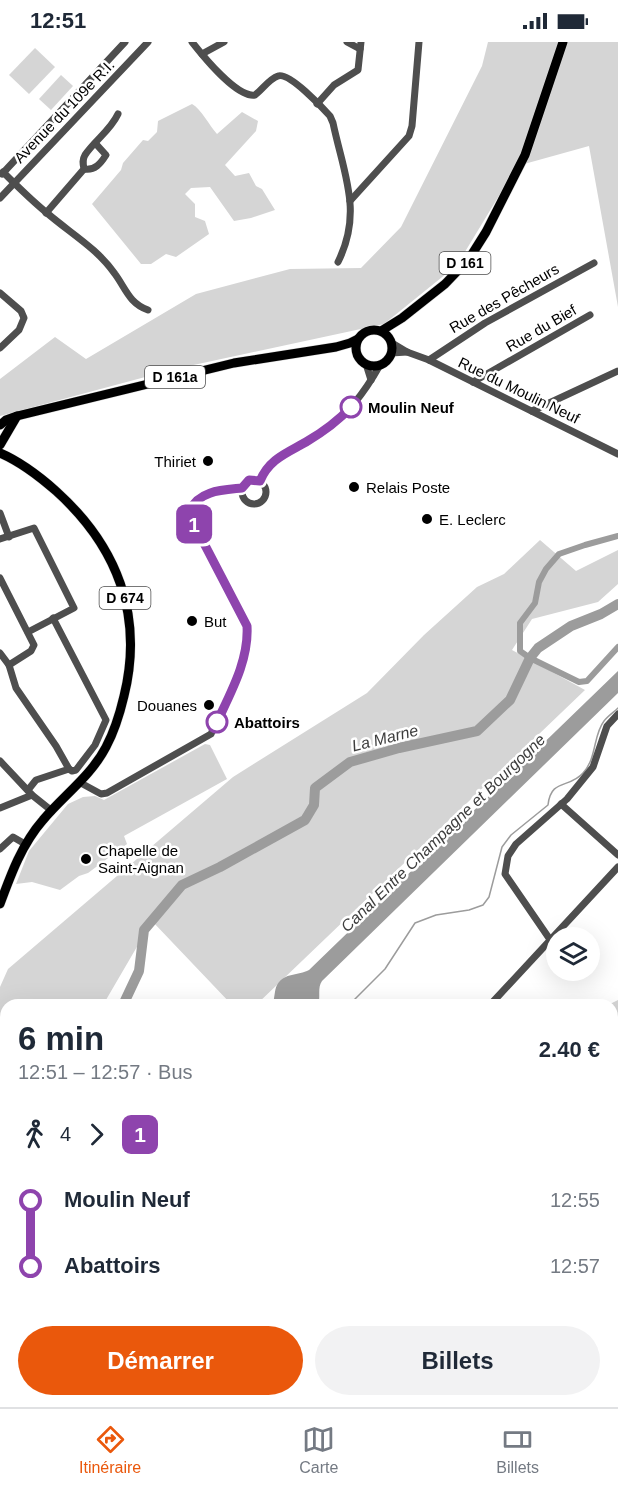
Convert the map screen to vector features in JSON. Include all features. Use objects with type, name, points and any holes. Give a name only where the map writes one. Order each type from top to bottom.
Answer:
[{"type":"main road","name":"D 161","points":[[387,337],[402,318],[453,276],[469,258],[486,232],[525,155],[562,42]]},
{"type":"main road","points":[[371,330],[387,337],[391,353],[380,365],[366,364],[356,353],[358,339],[366,331],[371,330]]},
{"type":"main road","name":"D 161a","points":[[0,424],[17,417],[234,363],[336,347],[358,339]]},
{"type":"main road","name":"D 161a","points":[[336,347],[356,353]]},
{"type":"main road","points":[[0,445],[17,417]]},
{"type":"main road","name":"D 674","points":[[0,453],[42,479],[76,511],[108,556],[125,598],[131,647],[128,681],[106,748],[79,782],[44,818],[25,844],[2,894],[0,904]]},
{"type":"street","name":"Avenue du 109e R.I.","points":[[1,174],[125,42]]},
{"type":"street","name":"Avenue du 109e R.I.","points":[[0,198],[148,42]]},
{"type":"street","points":[[192,42],[226,79],[246,94],[255,95],[277,76],[284,75],[330,116],[352,216],[350,232],[338,262]]},
{"type":"street","points":[[202,54],[224,42]]},
{"type":"street","points":[[317,104],[336,83],[357,72],[360,45],[347,42]]},
{"type":"street","points":[[350,201],[409,136],[412,126],[419,42]]},
{"type":"street","points":[[84,169],[82,163],[84,156],[113,126],[118,114]]},
{"type":"street","points":[[50,122],[61,133]]},
{"type":"street","points":[[84,169],[95,168],[105,157],[105,152],[96,144]]},
{"type":"street","points":[[46,213],[84,169]]},
{"type":"street","points":[[1,174],[46,213],[84,240],[116,274],[125,292],[134,302],[148,310]]},
{"type":"street","name":"Rue des Pêcheurs","points":[[429,360],[485,323],[594,263]]},
{"type":"street","points":[[0,293],[21,311],[24,318],[19,330],[0,348]]},
{"type":"street","name":"Rue du Bief","points":[[473,382],[590,315]]},
{"type":"street","name":"Rue du Moulin Neuf","points":[[387,337],[407,352],[429,360],[618,454]]},
{"type":"street","name":"Rue du Moulin Neuf","points":[[391,353],[407,352]]},
{"type":"street","points":[[366,364],[371,380]]},
{"type":"street","points":[[260,481],[272,462],[280,455],[305,443],[339,419],[361,396],[380,365]]},
{"type":"street","points":[[532,411],[618,371]]},
{"type":"street","points":[[79,782],[100,794],[107,793],[212,734],[248,643],[247,626],[195,526],[190,510],[195,503],[218,489],[242,488],[249,480],[260,481]]},
{"type":"street","points":[[242,488],[243,498],[246,501],[250,504],[259,503],[265,498],[266,490],[260,481]]},
{"type":"street","points":[[0,513],[9,537]]},
{"type":"street","points":[[0,539],[34,528],[74,608],[28,632]]},
{"type":"street","points":[[0,578],[34,645],[31,651],[9,665]]},
{"type":"street","points":[[0,808],[30,793],[36,780],[69,769],[76,770],[95,745],[106,720],[53,618]]},
{"type":"street","points":[[0,653],[9,665],[16,688],[69,769]]},
{"type":"street","points":[[546,934],[505,874],[508,856],[516,844],[561,804],[593,766],[606,726],[618,714]]},
{"type":"street","points":[[0,761],[30,793],[52,811]]},
{"type":"street","points":[[561,804],[618,855]]},
{"type":"street","points":[[0,849],[13,837],[25,844]]},
{"type":"street","points":[[564,927],[618,867]]},
{"type":"street","points":[[495,999],[519,971],[546,946]]},
{"type":"shaded area","points":[[488,42],[618,42],[618,307],[589,146],[517,166],[457,265],[384,324],[175,369],[0,416],[0,379],[55,337],[86,359],[196,294],[290,269],[361,268],[401,227],[482,66]]},
{"type":"shaded area","points":[[35,48],[55,67],[29,94],[9,75]]},
{"type":"shaded area","points":[[61,75],[73,86],[51,110],[39,99]]},
{"type":"shaded area","points":[[192,104],[202,113],[217,134],[242,112],[258,121],[256,131],[225,165],[235,176],[249,173],[275,210],[234,221],[210,187],[191,188],[185,194],[195,204],[195,217],[205,221],[209,234],[176,257],[166,254],[151,264],[141,264],[92,204],[143,140],[148,141],[157,132],[158,121]]},
{"type":"shaded area","points":[[540,540],[576,571],[618,550],[618,584],[598,602],[532,619],[512,650],[585,690],[262,999],[226,999],[152,921],[106,999],[0,999],[0,987],[8,969],[233,777],[367,693],[424,635],[477,587],[504,574]]},
{"type":"shaded area","points":[[618,671],[618,693],[322,981],[319,999],[274,999],[276,987],[280,981],[288,976],[309,970]]},
{"type":"shaded area","points":[[205,744],[210,745],[227,779],[124,836],[127,844],[88,873],[79,876],[60,890],[32,882],[16,884],[29,851],[68,804],[83,797],[95,796],[104,800]]},
{"type":"waterway","points":[[618,536],[559,554],[546,569],[539,582],[535,603],[520,623],[520,651],[579,682],[587,681],[618,647]]},
{"type":"waterway","name":"La Marne","points":[[126,999],[139,971],[144,930],[182,885],[220,867],[305,820],[314,805],[315,788],[350,762],[399,748],[477,731],[510,700],[530,658],[538,648],[571,626],[601,614],[618,604]]},
{"type":"waterway","points":[[355,999],[385,969],[415,923],[436,915],[469,910],[483,905],[489,897],[502,847],[511,835],[548,805],[557,787],[578,778],[583,773],[591,761],[601,727],[618,708]]},
{"type":"bus line","name":"1","points":[[217,722],[237,677],[248,643],[247,626],[195,526],[190,513],[191,506],[218,489],[242,488],[249,480],[260,481],[272,462],[280,455],[327,429],[351,407]]},
{"type":"place","name":"Moulin Neuf","points":[[351,407]]},
{"type":"place","name":"Thiriet","points":[[208,461]]},
{"type":"place","name":"Relais Poste","points":[[354,487]]},
{"type":"place","name":"E. Leclerc","points":[[427,519]]},
{"type":"place","name":"But","points":[[192,621]]},
{"type":"place","name":"Douanes","points":[[209,705]]},
{"type":"place","name":"Abattoirs","points":[[217,722]]},
{"type":"place","name":"Chapelle de Saint-Aignan","points":[[86,859]]},
{"type":"water label","name":"Canal Entre Champagne et Bourgogne","points":[[443,833]]}]
